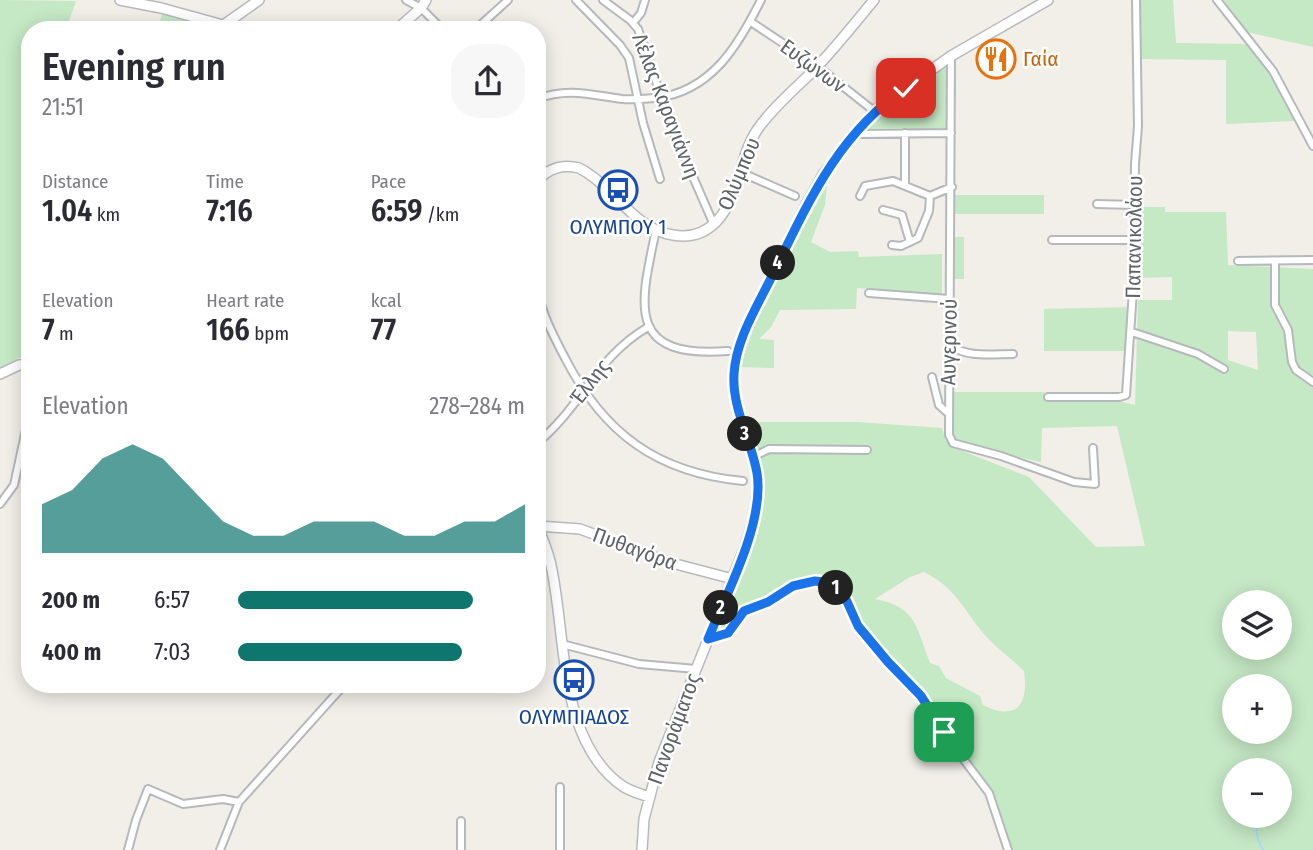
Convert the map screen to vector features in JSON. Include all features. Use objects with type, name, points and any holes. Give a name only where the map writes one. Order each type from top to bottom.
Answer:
[{"type":"street","points":[[120,0],[161,8],[202,21]]},
{"type":"street","points":[[233,21],[259,0]]},
{"type":"street","points":[[406,0],[424,4],[436,21]]},
{"type":"street","points":[[485,21],[508,0]]},
{"type":"street","name":"Λέλας Καραγιάννη","points":[[576,0],[628,55],[633,69],[637,100],[660,179]]},
{"type":"street","name":"Λέλας Καραγιάννη","points":[[603,0],[633,23],[639,32],[661,97],[714,225]]},
{"type":"street","points":[[633,23],[640,15],[645,0]]},
{"type":"street","points":[[546,97],[566,91],[637,100],[681,92],[717,69],[751,22],[761,0]]},
{"type":"street","name":"Ολύμπου","points":[[546,173],[557,168],[581,169],[656,230],[689,236],[703,232],[714,225],[728,206],[749,144],[761,124],[817,66],[874,0]]},
{"type":"street","name":"Πανοράματος","points":[[642,850],[644,819],[662,753],[733,579],[757,508],[758,482],[735,396],[734,374],[738,349],[806,205],[824,173],[874,111],[951,56],[1048,0]]},
{"type":"street","name":"Παπανικολάου","points":[[1048,397],[1126,395],[1132,332],[1138,131],[1136,0]]},
{"type":"street","points":[[1217,0],[1273,71],[1313,146]]},
{"type":"street","points":[[406,21],[424,4]]},
{"type":"street","name":"Ευζώνων","points":[[751,22],[817,66],[874,111]]},
{"type":"street","name":"Αυγερινού","points":[[951,56],[948,435],[953,443],[1001,456],[1073,482],[1095,484],[1093,448]]},
{"type":"street","points":[[854,134],[951,132]]},
{"type":"street","points":[[905,133],[905,184]]},
{"type":"street","points":[[740,172],[795,196]]},
{"type":"street","points":[[860,196],[865,186],[892,181],[930,196],[952,187]]},
{"type":"street","points":[[892,245],[901,246],[915,241],[921,234],[929,211],[930,196]]},
{"type":"street","points":[[1097,204],[1135,205]]},
{"type":"street","points":[[883,210],[902,215],[911,242]]},
{"type":"street","points":[[656,230],[644,301],[648,327],[668,345],[678,350],[728,351]]},
{"type":"street","points":[[1052,240],[1135,240]]},
{"type":"street","points":[[1238,261],[1313,260]]},
{"type":"street","points":[[1275,261],[1275,305],[1287,330],[1292,362],[1296,370],[1313,382]]},
{"type":"street","points":[[869,293],[950,299]]},
{"type":"street","points":[[546,322],[583,391],[620,431],[649,454],[692,473],[743,481]]},
{"type":"street","name":"Έλλης","points":[[546,435],[556,426],[610,356],[634,335],[648,327]]},
{"type":"street","points":[[1132,332],[1198,354],[1224,369]]},
{"type":"street","points":[[950,345],[967,354],[1013,354]]},
{"type":"street","points":[[0,374],[19,365]]},
{"type":"street","points":[[932,377],[939,405],[948,413]]},
{"type":"street","points":[[753,457],[769,449],[867,450]]},
{"type":"street","points":[[0,504],[14,485],[21,453]]},
{"type":"street","points":[[0,490],[9,492]]},
{"type":"street","name":"Πυθαγόρα","points":[[546,527],[580,529],[661,560],[733,579]]},
{"type":"street","points":[[546,549],[578,718],[592,752],[621,785],[649,797]]},
{"type":"street","points":[[708,639],[728,633],[744,611],[768,602],[793,586],[815,581],[831,583],[845,597],[858,626],[921,696],[989,793],[1007,850]]},
{"type":"street","points":[[562,644],[639,664],[696,669]]},
{"type":"street","points":[[220,850],[239,802],[337,693]]},
{"type":"street","points":[[560,787],[560,850]]},
{"type":"street","points":[[128,850],[148,789],[183,804],[223,799],[239,802]]},
{"type":"street","points":[[461,821],[461,850]]},
{"type":"green space","points":[[0,0],[76,1],[69,21],[21,21],[21,357],[0,368]]},
{"type":"green space","points":[[1139,0],[1173,0],[1176,43],[1248,44],[1273,75],[1296,121],[1226,124],[1226,60],[1139,59]]},
{"type":"green space","points":[[1224,0],[1313,0],[1313,47],[1247,32]]},
{"type":"green space","points":[[163,13],[187,21],[160,21]]},
{"type":"green space","points":[[948,65],[948,130],[864,130],[907,93]]},
{"type":"green space","points":[[828,176],[825,205],[811,242],[830,252],[858,251],[859,257],[942,254],[942,294],[857,288],[856,309],[780,310],[771,327],[759,339],[774,340],[774,368],[741,367],[752,332]]},
{"type":"green space","points":[[954,195],[1044,195],[1044,214],[954,214]]},
{"type":"green space","points":[[1138,207],[1165,207],[1165,212],[1226,212],[1228,265],[1313,269],[1313,850],[1009,850],[993,799],[924,698],[871,639],[832,583],[801,583],[769,602],[752,606],[729,628],[716,632],[748,560],[763,504],[761,469],[749,422],[857,422],[942,428],[946,441],[952,447],[1029,477],[1096,547],[1145,546],[1117,426],[1042,428],[1041,462],[953,442],[949,436],[952,392],[1044,392],[1044,400],[1115,400],[1135,405],[1138,300],[1172,300],[1172,277],[1138,278]],"holes":[[[1228,331],[1256,332],[1258,370],[1228,360]],[[924,572],[944,584],[989,639],[1024,671],[1024,693],[1018,707],[1004,712],[995,710],[983,705],[980,696],[946,678],[939,666],[930,663],[918,629],[907,613],[899,607],[875,599],[910,577]]]},
{"type":"green space","points":[[954,237],[964,237],[964,279],[954,279]]},
{"type":"green space","points":[[1132,307],[1128,351],[1044,351],[1044,309]]},
{"type":"waterway","points":[[1258,828],[1263,850]]},
{"type":"place","name":"Γαία","points":[[996,59]]},
{"type":"place","name":"ΟΛΥΜΠΟΥ 1","points":[[618,190]]},
{"type":"place","name":"ΟΛΥΜΠΙΑΔΟΣ","points":[[574,680]]},
{"type":"route","points":[[906,88],[874,111],[824,173],[740,344],[734,374],[735,396],[756,471],[757,502],[745,547],[708,639],[728,633],[744,611],[768,602],[793,586],[815,581],[831,583],[845,597],[858,626],[921,696],[944,732]]}]
